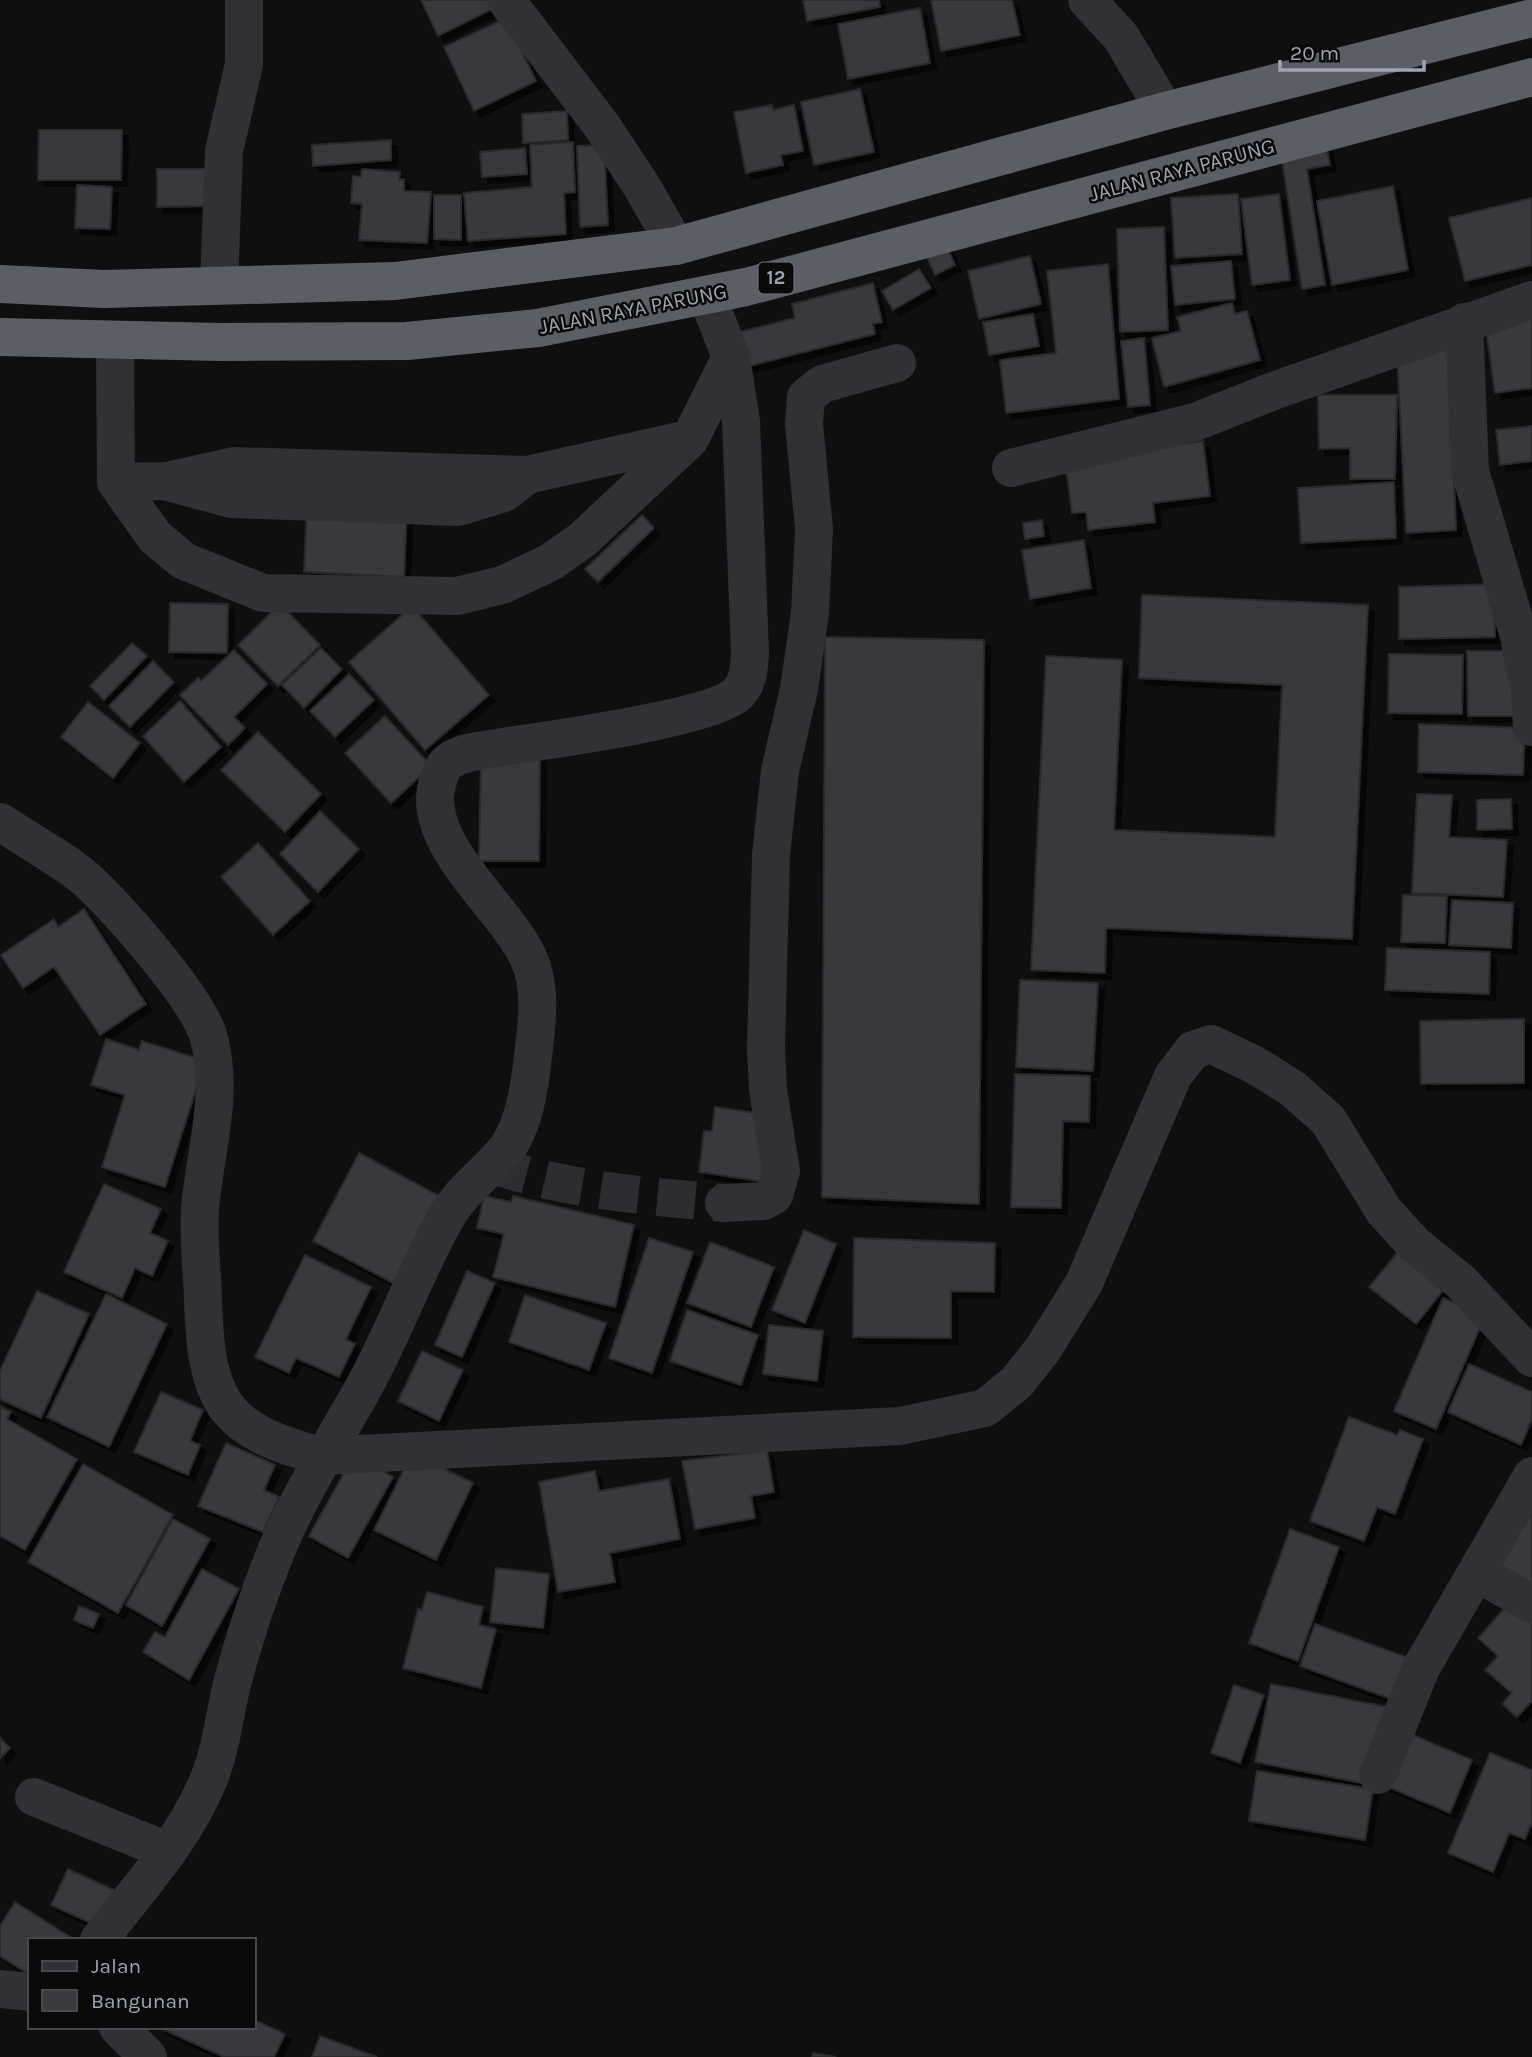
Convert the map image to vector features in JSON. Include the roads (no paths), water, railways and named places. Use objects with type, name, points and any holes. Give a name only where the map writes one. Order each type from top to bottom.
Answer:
[{"type":"highway","points":[[0,284],[104,289],[395,281],[676,246],[1165,111],[1532,19]]},
{"type":"highway","name":"JALAN RAYA PARUNG","points":[[0,337],[115,341],[407,341],[538,328],[707,296],[1532,77]]},
{"type":"highway","points":[[676,246],[707,296]]},
{"type":"highway","points":[[104,289],[115,341]]},
{"type":"street","points":[[219,285],[224,150],[244,64],[244,0]]},
{"type":"street","points":[[506,0],[602,125],[676,246]]},
{"type":"street","points":[[1087,0],[1121,37],[1165,111]]},
{"type":"street","points":[[101,1938],[184,1828],[211,1775],[253,1611],[279,1544],[321,1456],[359,1396],[444,1220],[464,1190],[504,1152],[520,1120],[533,1059],[537,993],[529,958],[509,926],[455,856],[434,802],[436,786],[447,763],[458,757],[643,724],[719,705],[741,691],[749,672],[741,421],[731,357],[707,296]]},
{"type":"street","points":[[1011,468],[1195,422],[1532,300]]},
{"type":"street","points":[[1464,323],[1470,471],[1519,636],[1530,692],[1532,727]]},
{"type":"street","points":[[115,341],[116,482],[155,537],[184,561],[263,593],[457,596],[502,585],[551,562],[582,540],[690,439],[731,357]]},
{"type":"street","points":[[724,1203],[764,1201],[774,1195],[781,1171],[770,1101],[767,1058],[771,869],[780,771],[799,689],[810,601],[814,529],[804,424],[806,397],[822,384],[897,363]]},
{"type":"street","points":[[116,482],[167,481],[234,466],[527,475],[690,439]]},
{"type":"street","points":[[0,822],[80,875],[115,908],[195,1007],[207,1035],[215,1072],[214,1114],[200,1210],[204,1346],[212,1381],[221,1401],[239,1422],[256,1434],[284,1446],[321,1456],[900,1426],[985,1408],[1017,1382],[1043,1349],[1084,1283],[1173,1076],[1193,1050],[1211,1044],[1255,1065],[1293,1088],[1328,1120],[1384,1211],[1414,1244],[1461,1282],[1532,1358]]},
{"type":"street","points":[[1378,1775],[1421,1668],[1532,1476]]},
{"type":"street","points":[[1477,1573],[1532,1604]]},
{"type":"street","points":[[34,1797],[168,1852]]},
{"type":"street","points":[[0,1989],[28,1992]]},
{"type":"street","points":[[120,2029],[148,2057]]},
{"type":"tunnel","points":[[490,1164],[576,1186],[724,1203]]}]
